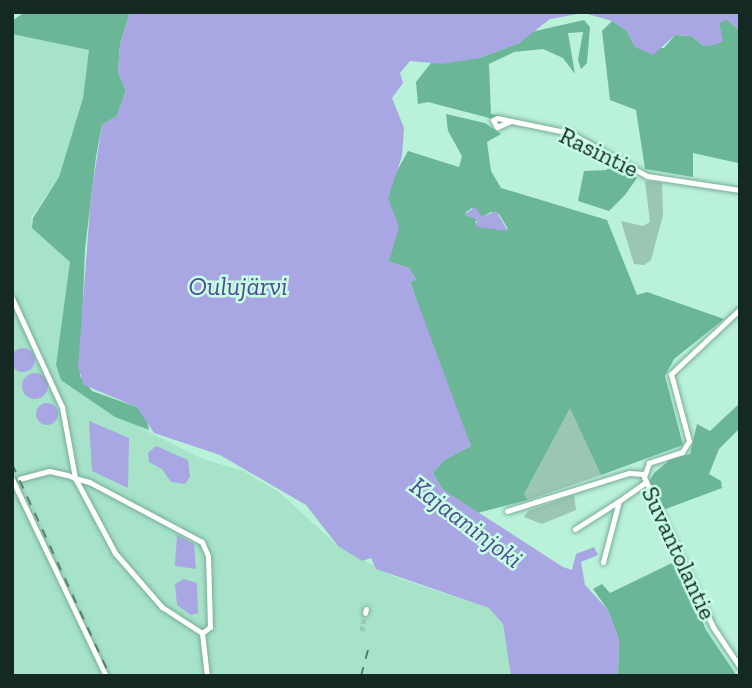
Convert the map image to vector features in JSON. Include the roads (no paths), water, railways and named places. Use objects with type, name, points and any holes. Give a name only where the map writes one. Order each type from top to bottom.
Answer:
[{"type":"street","name":"Rasintie","points":[[500,118],[570,133],[647,176],[740,190]]},
{"type":"street","points":[[12,298],[62,407],[75,478],[114,553],[162,607],[202,633]]},
{"type":"street","name":"Suvantolantie","points":[[740,309],[671,374],[689,441],[682,452],[649,463],[644,474],[645,483],[713,627],[740,667]]},
{"type":"street","points":[[20,480],[49,471],[75,478],[114,492],[205,544],[212,602],[210,627],[202,633]]},
{"type":"street","name":"Suvantolantie","points":[[507,511],[629,472],[644,474]]},
{"type":"street","points":[[12,479],[106,676]]},
{"type":"street","points":[[575,529],[645,483]]},
{"type":"street","points":[[603,562],[619,501]]},
{"type":"street","points":[[202,633],[207,676]]},
{"type":"water","name":"Oulujärvi","points":[[130,12],[740,12],[740,31],[726,19],[719,24],[723,41],[715,45],[704,46],[691,36],[675,35],[653,55],[635,47],[627,31],[612,21],[584,13],[550,19],[519,43],[479,58],[442,64],[410,61],[400,73],[403,83],[392,98],[404,128],[402,156],[388,198],[399,227],[389,262],[409,268],[416,280],[410,282],[471,446],[444,460],[433,473],[442,489],[563,567],[572,570],[576,554],[594,547],[598,555],[581,562],[585,585],[608,610],[619,640],[618,676],[511,676],[503,624],[489,608],[376,569],[371,558],[362,561],[338,546],[306,505],[220,455],[154,433],[137,407],[84,385],[78,367],[91,196],[102,125],[117,116],[126,91],[118,72],[120,45]]},
{"type":"water","points":[[475,207],[482,217],[496,211],[508,231],[476,227],[477,219],[464,215]]},
{"type":"water","points":[[23,348],[32,351],[35,360],[32,369],[23,372],[14,369],[11,360],[14,351]]},
{"type":"water","points":[[35,373],[44,377],[48,386],[44,395],[35,399],[26,395],[22,386],[26,377]]},
{"type":"water","points":[[47,403],[55,406],[58,414],[55,422],[47,425],[39,422],[36,414],[39,406]]},
{"type":"water","points":[[89,421],[129,438],[128,488],[92,471]]},
{"type":"water","points":[[156,446],[188,460],[190,477],[185,484],[171,482],[162,469],[149,462],[148,453]]},
{"type":"water","points":[[177,535],[194,544],[196,569],[175,566]]},
{"type":"water","points":[[184,579],[197,583],[198,613],[191,615],[177,605],[175,584]]},
{"type":"tunnel","points":[[362,631],[365,613]]},
{"type":"railway","points":[[12,464],[110,676]]},
{"type":"railway","points":[[361,676],[369,646]]},
{"type":"water label","name":"Kajaaninjoki","points":[[466,523]]}]
